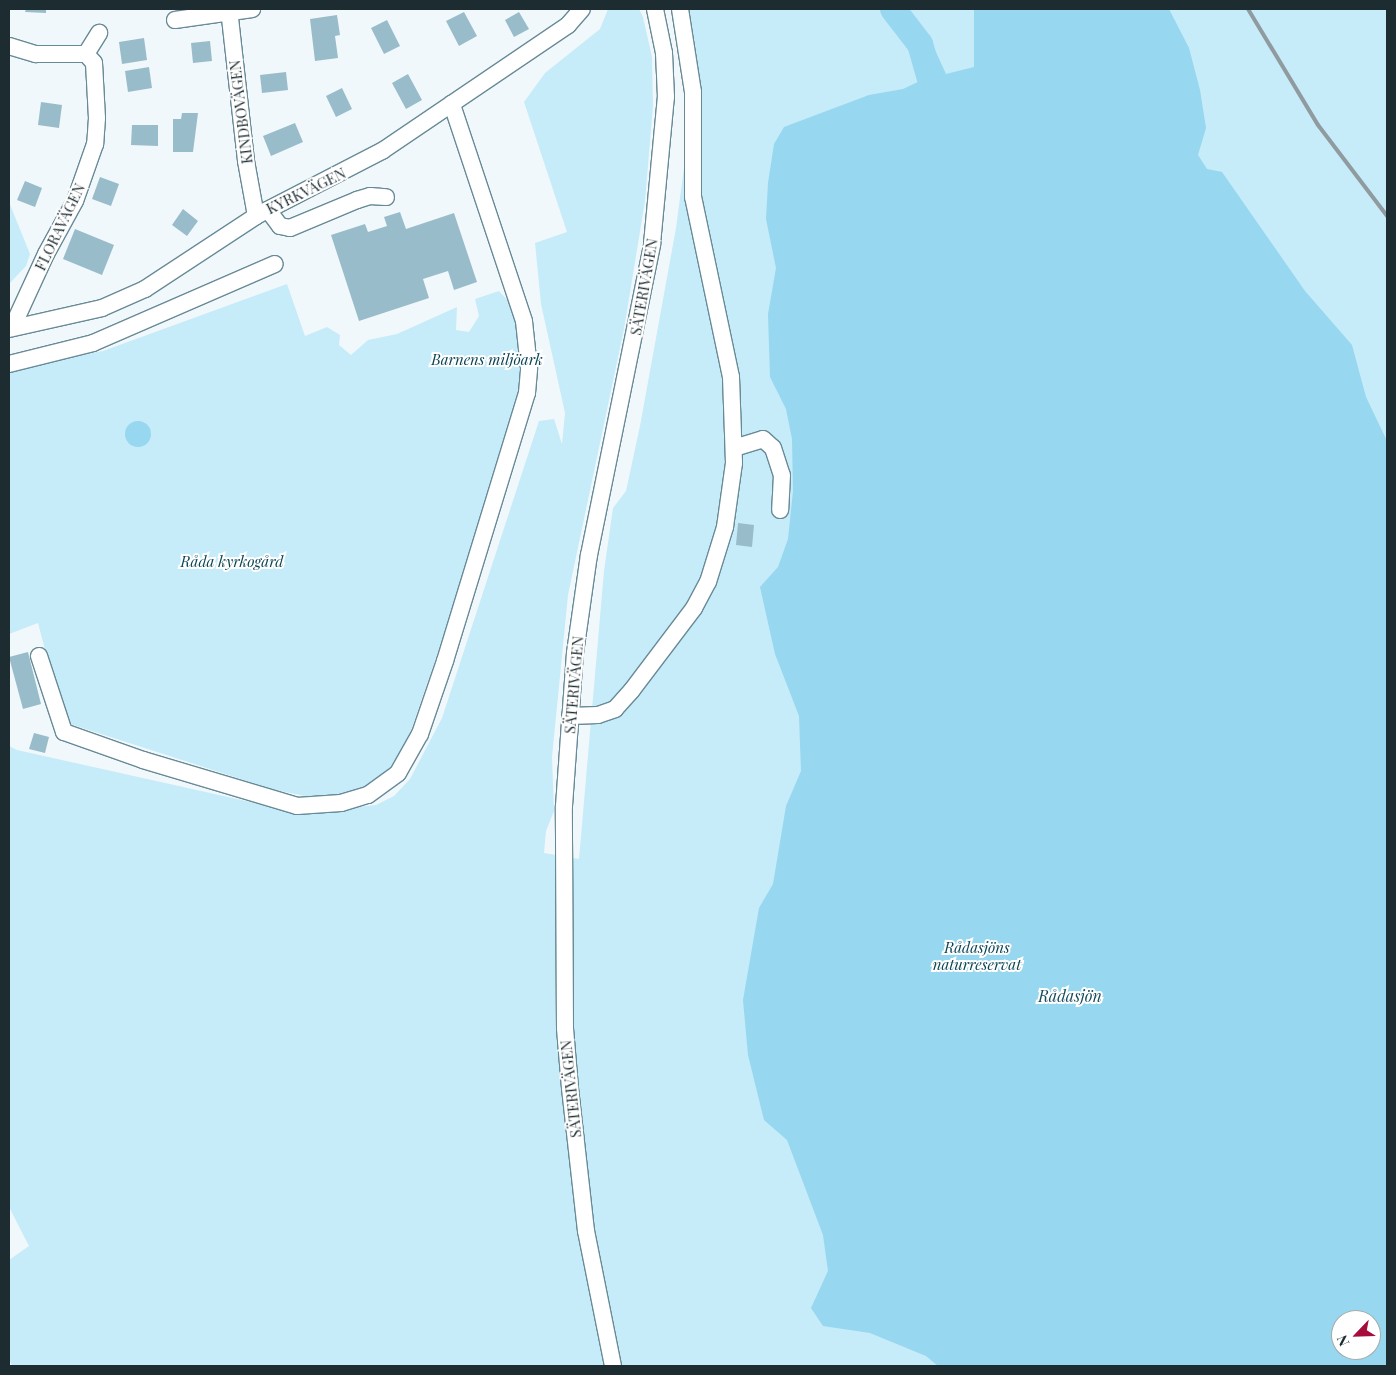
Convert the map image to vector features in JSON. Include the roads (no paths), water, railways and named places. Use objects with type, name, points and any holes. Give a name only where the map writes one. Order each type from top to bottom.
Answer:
[{"type":"street","points":[[176,20],[230,10],[252,9]]},
{"type":"street","name":"KYRKVÄGEN","points":[[10,329],[102,308],[127,299],[168,275],[262,213],[374,155],[568,25],[582,9]]},
{"type":"street","name":"SÄTERIVÄGEN","points":[[614,1366],[586,1231],[565,1028],[563,815],[570,716],[589,555],[652,244],[666,97],[664,53],[655,9]]},
{"type":"street","points":[[570,716],[598,715],[616,710],[694,608],[708,582],[725,528],[734,448],[730,366],[692,191],[693,92],[680,9]]},
{"type":"street","name":"KINDBOVÄGEN","points":[[230,10],[246,161],[262,213]]},
{"type":"street","points":[[9,46],[36,54],[86,54],[99,33]]},
{"type":"street","name":"FLORAVÄGEN","points":[[10,329],[75,202],[93,151],[97,134],[94,63],[86,54]]},
{"type":"street","points":[[39,656],[64,732],[143,760],[297,806],[341,803],[368,795],[398,773],[420,734],[445,661],[527,393],[529,368],[524,321],[452,104]]},
{"type":"street","points":[[262,213],[280,226],[290,228],[357,200],[370,196],[386,197]]},
{"type":"street","points":[[9,364],[93,343],[275,264]]},
{"type":"street","points":[[734,448],[763,439],[773,448],[782,475],[780,510]]},
{"type":"water","name":"Rådasjön","points":[[974,9],[1169,9],[1189,48],[1200,90],[1206,128],[1198,155],[1207,169],[1222,172],[1305,291],[1352,345],[1366,397],[1387,441],[1387,1366],[938,1366],[926,1356],[870,1333],[823,1326],[811,1308],[828,1271],[823,1235],[787,1140],[764,1120],[748,1055],[743,1000],[759,908],[773,884],[786,806],[801,771],[799,716],[775,654],[760,587],[778,567],[788,539],[793,491],[792,439],[786,409],[770,377],[768,314],[776,268],[766,219],[768,183],[774,144],[784,127],[869,95],[903,89],[920,81],[911,48],[930,39],[946,74],[974,67]]},
{"type":"water","points":[[138,421],[147,425],[151,434],[147,443],[138,447],[129,443],[125,434],[129,425]]},
{"type":"waterway","points":[[893,9],[920,44],[930,78]]},
{"type":"railway","points":[[1248,9],[1318,125],[1387,216]]},
{"type":"park label","name":"Barnens miljöark","points":[[487,360]]},
{"type":"park label","name":"Råda kyrkogård","points":[[232,562]]},
{"type":"park label","name":"Rådasjöns naturreservat","points":[[977,956]]}]
